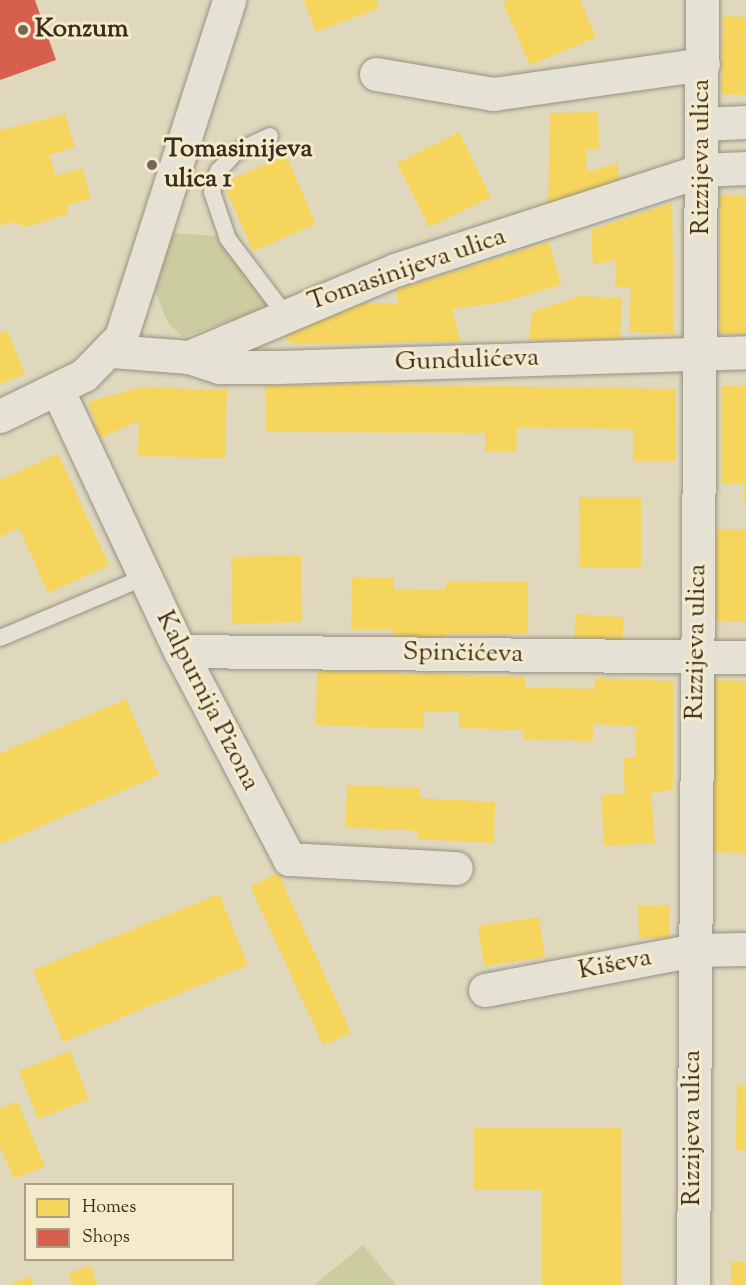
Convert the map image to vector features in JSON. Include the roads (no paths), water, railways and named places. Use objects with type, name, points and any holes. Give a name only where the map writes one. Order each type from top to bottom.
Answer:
[{"type":"street","points":[[0,416],[58,391],[112,351],[128,318],[229,0]]},
{"type":"street","name":"Rizzijeva ulica","points":[[693,1285],[702,0]]},
{"type":"street","points":[[376,74],[493,94],[703,64]]},
{"type":"street","points":[[702,124],[746,122]]},
{"type":"street","name":"Tomasinijeva ulica","points":[[112,351],[157,359],[189,357],[285,313],[395,270],[702,170],[746,168]]},
{"type":"street","name":"Gundulićeva","points":[[189,357],[220,367],[279,367],[746,352]]},
{"type":"street","name":"Kalpurnija Pizona","points":[[58,391],[180,651],[289,859],[456,868]]},
{"type":"street","name":"Spinčićeva","points":[[180,651],[746,657]]},
{"type":"street","name":"Kiševa","points":[[485,990],[694,950],[746,949]]},
{"type":"lane","points":[[270,136],[236,152],[218,171],[212,192],[228,239],[285,313]]},
{"type":"lane","points":[[0,638],[145,577]]},
{"type":"place","name":"Konzum","points":[[23,30]]},
{"type":"place","name":"Tomasinijeva ulica 1","points":[[152,165]]}]
